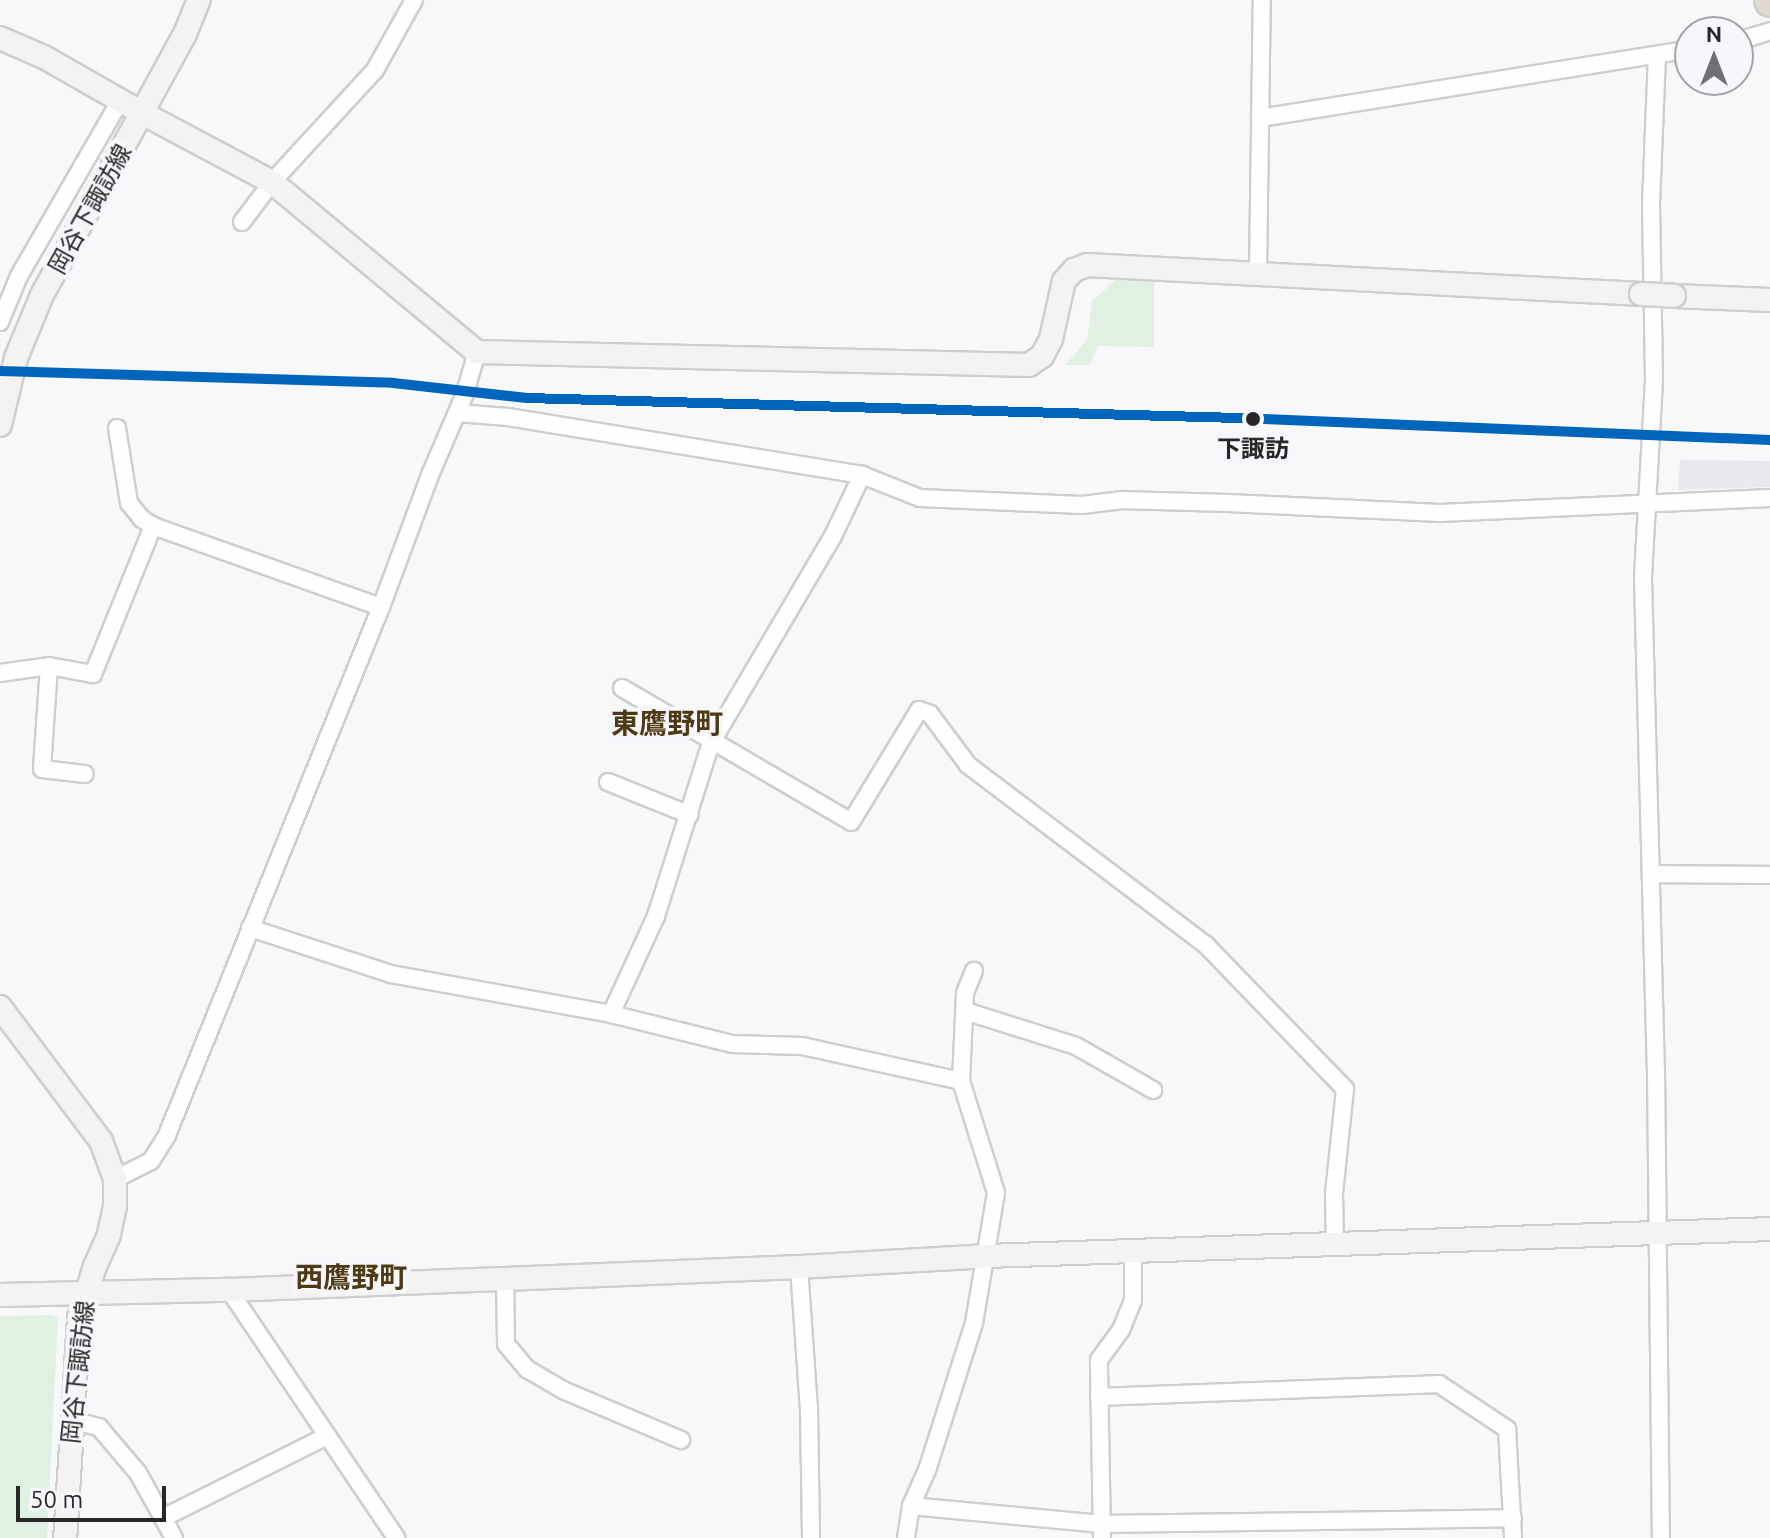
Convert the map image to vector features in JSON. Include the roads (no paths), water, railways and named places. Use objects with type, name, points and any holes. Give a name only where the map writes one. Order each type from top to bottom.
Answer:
[{"type":"street","name":"岡谷下諏訪線","points":[[0,425],[16,358],[42,295],[142,113],[199,0]]},
{"type":"street","points":[[242,222],[272,182],[375,70],[414,0]]},
{"type":"street","points":[[1258,272],[1262,0]]},
{"type":"street","points":[[0,38],[44,57],[272,182],[477,352],[1029,365],[1042,356],[1051,339],[1064,281],[1074,270],[1087,265],[1770,300]]},
{"type":"street","points":[[1260,118],[1674,52]]},
{"type":"street","points":[[1657,55],[1651,205],[1654,380],[1643,579],[1659,1231],[1661,1538]]},
{"type":"street","points":[[0,322],[19,276],[120,101]]},
{"type":"street","points":[[115,1179],[151,1161],[167,1135],[381,607],[430,475],[457,413],[477,352]]},
{"type":"street","points":[[457,413],[508,417],[862,475],[920,498],[1082,505],[1121,500],[1440,513],[1770,498]]},
{"type":"street","points":[[117,428],[129,503],[153,526],[381,607]]},
{"type":"street","points":[[611,1014],[656,916],[711,743],[833,536],[862,475]]},
{"type":"street","points":[[0,673],[49,666],[93,674],[153,526]]},
{"type":"street","points":[[49,666],[42,769],[85,774]]},
{"type":"street","points":[[622,688],[711,743],[851,822],[919,710],[930,714],[968,765],[1206,945],[1345,1089],[1334,1194],[1335,1246]]},
{"type":"street","points":[[608,782],[690,815]]},
{"type":"street","points":[[1651,874],[1770,875]]},
{"type":"street","points":[[250,928],[391,974],[611,1014],[732,1044],[802,1046],[961,1081]]},
{"type":"street","points":[[906,1538],[911,1506],[927,1470],[974,1323],[996,1193],[961,1081],[965,993],[974,971]]},
{"type":"street","name":"岡谷下諏訪線","points":[[0,1007],[101,1141],[115,1179],[115,1206],[109,1235],[85,1294],[79,1318],[65,1538]]},
{"type":"street","points":[[965,1011],[1076,1046],[1153,1090]]},
{"type":"street","points":[[0,1295],[229,1290],[799,1267],[987,1256],[1770,1229]]},
{"type":"street","points":[[1102,1531],[1099,1360],[1121,1330],[1133,1300],[1133,1253]]},
{"type":"street","points":[[799,1267],[809,1409],[811,1538]]},
{"type":"street","points":[[505,1279],[506,1344],[527,1369],[565,1391],[681,1440]]},
{"type":"street","points":[[229,1290],[396,1538]]},
{"type":"street","points":[[1099,1397],[1439,1384],[1507,1429],[1513,1538]]},
{"type":"street","points":[[72,1420],[99,1427],[138,1473],[174,1538]]},
{"type":"street","points":[[163,1518],[327,1436]]},
{"type":"street","points":[[911,1506],[1102,1531],[1513,1518]]},
{"type":"place","name":"下諏訪","points":[[1253,419]]},
{"type":"district","name":"東鷹野町","points":[[667,723]]},
{"type":"district","name":"西鷹野町","points":[[351,1277]]}]
